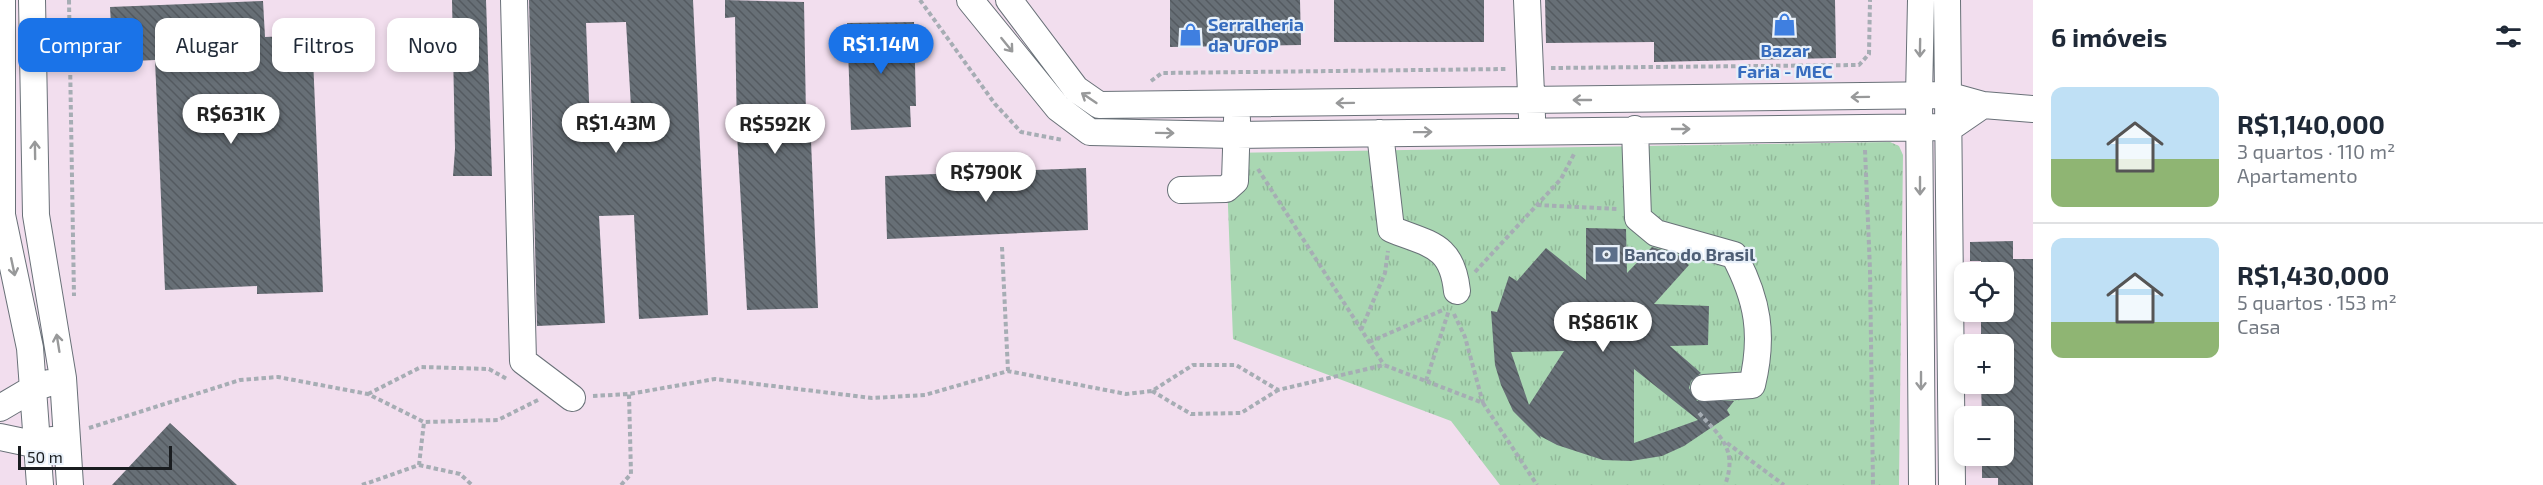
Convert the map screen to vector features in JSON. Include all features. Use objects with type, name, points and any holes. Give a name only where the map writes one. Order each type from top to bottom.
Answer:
[{"type":"lane","points":[[2,0],[2,215],[30,348],[40,485]]},
{"type":"lane","points":[[32,0],[36,215],[63,378],[70,485]]},
{"type":"lane","points":[[514,0],[523,361],[572,398]]},
{"type":"lane","points":[[970,0],[1058,108],[1090,132],[1236,135],[1950,127],[1983,105]]},
{"type":"lane","points":[[1009,0],[1076,89],[1099,105],[1947,95],[1983,105],[2033,109]]},
{"type":"lane","points":[[1527,0],[1532,131]]},
{"type":"lane","points":[[1921,0],[1919,97],[1922,485]]},
{"type":"lane","points":[[1947,0],[1952,485]]},
{"type":"lane","points":[[1626,100],[1638,219],[1656,233],[1734,255],[1749,284],[1760,327],[1752,385],[1704,388]]},
{"type":"lane","points":[[1181,190],[1226,189],[1235,181],[1239,104]]},
{"type":"lane","points":[[1380,133],[1391,229],[1443,250],[1455,271],[1454,299]]},
{"type":"lane","points":[[2,215],[36,215]]},
{"type":"lane","points":[[0,408],[34,388],[63,378]]},
{"type":"lane","points":[[0,437],[38,445],[68,435]]},
{"type":"path","points":[[69,0],[75,299]]},
{"type":"path","points":[[920,0],[995,104],[1022,132],[1065,140]]},
{"type":"path","points":[[1149,83],[1162,73],[1858,65],[1869,54],[1870,0]]},
{"type":"path","points":[[1369,342],[1454,299],[1561,179],[1588,130]]},
{"type":"path","points":[[1865,142],[1870,270],[1873,485]]},
{"type":"path","points":[[1255,164],[1384,365]]},
{"type":"path","points":[[1536,205],[1638,210]]},
{"type":"path","points":[[1361,330],[1385,273],[1391,229]]},
{"type":"path","points":[[1002,247],[1008,371]]},
{"type":"path","points":[[1426,381],[1454,299]]},
{"type":"path","points":[[1454,299],[1483,403],[1537,485]]},
{"type":"path","points":[[572,398],[629,394],[715,379],[872,398],[925,394],[1008,371],[1126,393],[1152,391],[1193,364],[1236,364],[1278,390]]},
{"type":"path","points":[[1152,391],[1191,414],[1241,413],[1278,390],[1384,365],[1483,403]]},
{"type":"path","points":[[368,394],[421,367],[489,369],[516,383]]},
{"type":"path","points":[[68,435],[240,380],[278,377],[368,394],[424,422],[498,420],[542,398],[533,393]]},
{"type":"path","points":[[621,485],[631,474],[629,394]]},
{"type":"path","points":[[1699,413],[1726,442],[1784,485]]},
{"type":"path","points":[[419,465],[424,422]]},
{"type":"path","points":[[1725,485],[1730,471],[1726,442]]},
{"type":"path","points":[[362,485],[419,465],[460,474],[472,485]]},
{"type":"shaded area","points":[[0,0],[2033,0],[2033,485],[0,485]]},
{"type":"green space","points":[[1890,142],[1899,146],[1903,155],[1899,485],[1500,485],[1451,421],[1233,339],[1226,153]]},
{"type":"building","points":[[452,0],[486,0],[492,176],[453,176],[455,149],[453,72],[479,72],[479,18],[452,18]]},
{"type":"building","points":[[529,0],[693,0],[708,315],[639,319],[634,215],[599,216],[605,323],[537,326]],"holes":[[[626,22],[632,124],[590,126],[586,23]]]},
{"type":"building","points":[[725,0],[804,2],[806,117],[810,117],[818,308],[747,310],[737,134],[735,17],[725,18]]},
{"type":"building","points":[[1170,0],[1300,0],[1301,45],[1170,47]]},
{"type":"building","points":[[1334,0],[1484,0],[1484,42],[1334,42]]},
{"type":"building","points":[[1545,0],[1835,0],[1836,58],[1654,62],[1654,42],[1546,43]]},
{"type":"building","points":[[263,1],[265,37],[272,37],[272,72],[314,72],[323,292],[257,294],[257,286],[165,290],[156,72],[260,72],[260,18],[155,18],[155,60],[143,61],[143,18],[111,18],[110,7]]},
{"type":"building","points":[[914,22],[916,106],[910,106],[911,127],[851,130],[847,23]]},
{"type":"building","points":[[1086,168],[1088,230],[887,239],[885,176]]},
{"type":"building","points":[[1586,228],[1626,229],[1627,273],[1652,247],[1678,255],[1689,265],[1654,304],[1709,306],[1708,345],[1670,346],[1701,373],[1691,381],[1689,388],[1697,401],[1734,401],[1727,410],[1730,415],[1684,446],[1662,456],[1631,461],[1603,460],[1557,445],[1540,436],[1541,439],[1513,411],[1501,385],[1495,365],[1491,311],[1497,312],[1509,276],[1517,281],[1546,248],[1586,280]],"holes":[[[1564,351],[1529,405],[1511,352]],[[1634,369],[1698,420],[1634,443]]]},
{"type":"building","points":[[2013,241],[2013,259],[2033,259],[2033,485],[1998,485],[1998,478],[1982,478],[1982,466],[2014,466],[2014,406],[1982,406],[1981,394],[2014,394],[2014,334],[1981,334],[1981,322],[2014,322],[2014,262],[1970,261],[1970,242]]},
{"type":"building","points":[[170,423],[237,485],[112,485]]},
{"type":"place","name":"Bazar Faria - MEC","points":[[1785,25]]},
{"type":"place","name":"Serralheria da UFOP","points":[[1190,35]]},
{"type":"place","name":"Banco do Brasil","points":[[1606,255]]}]
